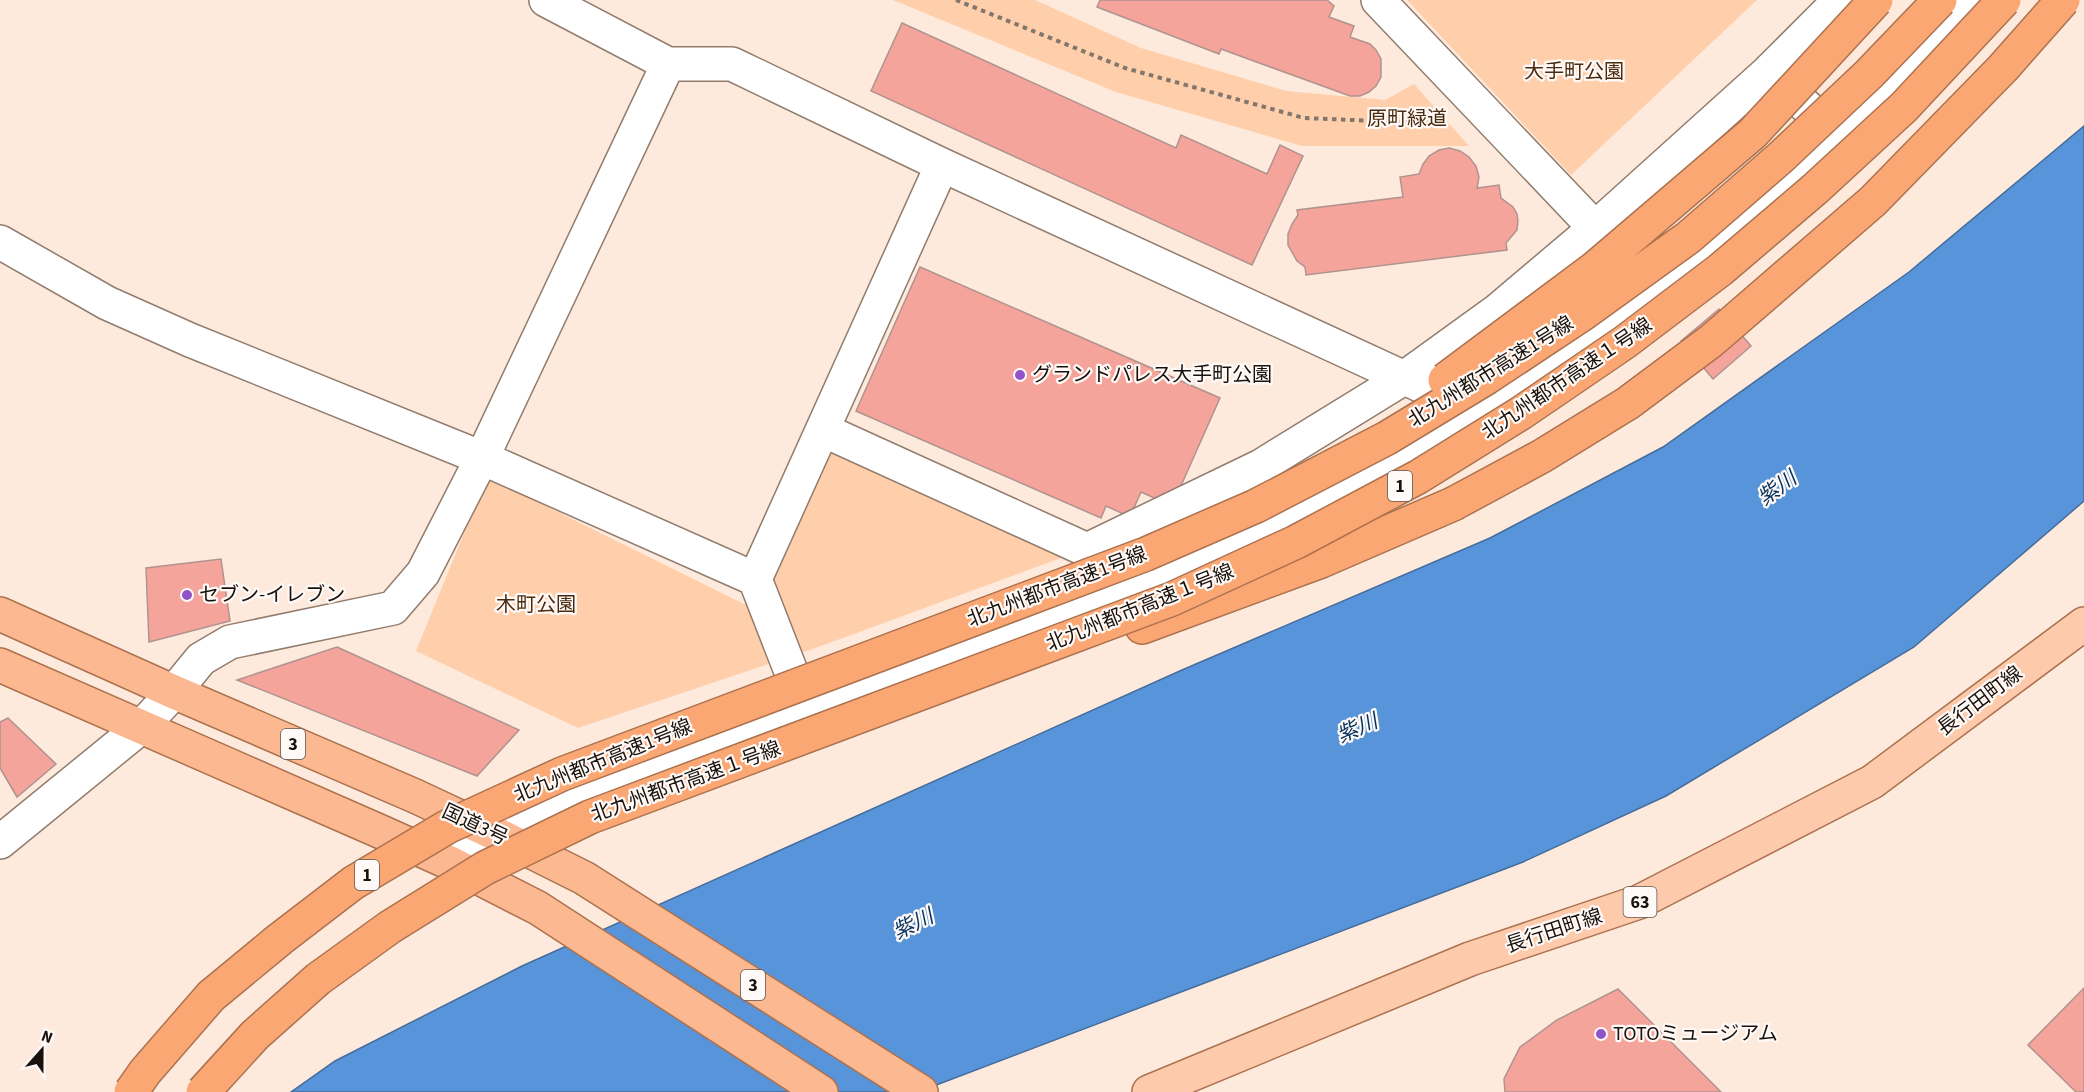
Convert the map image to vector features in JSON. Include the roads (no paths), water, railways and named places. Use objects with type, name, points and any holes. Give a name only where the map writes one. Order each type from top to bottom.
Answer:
[{"type":"highway","points":[[1257,506],[1388,422],[1595,268],[1753,133],[1876,0]]},
{"type":"highway","name":"北九州都市高速1号線","points":[[131,1092],[145,1072],[211,996],[353,883],[447,826],[562,774],[1146,554],[1257,506],[1386,438],[1476,384],[1584,313],[1679,244],[1780,158],[1869,74],[1940,0]]},
{"type":"highway","name":"北九州都市高速１号線","points":[[204,1092],[264,1027],[318,980],[390,927],[485,868],[590,818],[1172,599],[1296,542],[1418,477],[1521,413],[1625,342],[1720,270],[1815,189],[1904,107],[2004,0]]},
{"type":"highway","points":[[681,784],[826,741],[1321,561],[1453,504],[1542,456],[1628,403],[1711,341],[1873,201],[2003,68],[2063,0]]},
{"type":"highway","name":"国道3号","points":[[0,614],[415,796],[584,878],[921,1092]]},
{"type":"highway","name":"3","points":[[1,667],[450,863],[538,908],[821,1092]]},
{"type":"main road","name":"長行田町線","points":[[1149,1092],[1470,959],[1639,902],[1872,782],[2084,624]]},
{"type":"street","points":[[546,0],[668,64],[732,64],[942,165],[1475,410]]},
{"type":"street","points":[[1378,0],[1595,228]]},
{"type":"street","points":[[1087,550],[1261,466],[1404,378],[1498,310],[1595,228],[1768,72],[1840,0]]},
{"type":"street","points":[[450,863],[494,833],[610,784],[1112,602],[1155,585],[1304,511],[1475,410],[1651,291],[1805,171],[1937,39],[1972,0]]},
{"type":"street","points":[[0,842],[141,728],[201,659],[230,642],[393,608],[423,573],[482,458],[668,64]]},
{"type":"street","points":[[1768,72],[1839,136]]},
{"type":"street","points":[[755,579],[942,165]]},
{"type":"street","points":[[0,242],[107,303],[190,340],[482,458],[755,579],[807,712]]},
{"type":"street","points":[[823,430],[1087,550],[1112,602]]},
{"type":"water","name":"紫川","points":[[2084,126],[2084,501],[1914,647],[1666,796],[1523,862],[918,1092],[291,1092],[335,1061],[522,966],[1182,670],[1490,538],[1663,447],[1909,272]]},
{"type":"place","name":"グランドパレス大手町公園","points":[[1020,375]]},
{"type":"place","name":"セブン-イレブン","points":[[187,595]]},
{"type":"place","name":"TOTOミュージアム","points":[[1601,1034]]},
{"type":"park label","name":"大手町公園","points":[[1574,72]]},
{"type":"park label","name":"原町緑道","points":[[1407,119]]},
{"type":"park label","name":"木町公園","points":[[536,605]]}]
